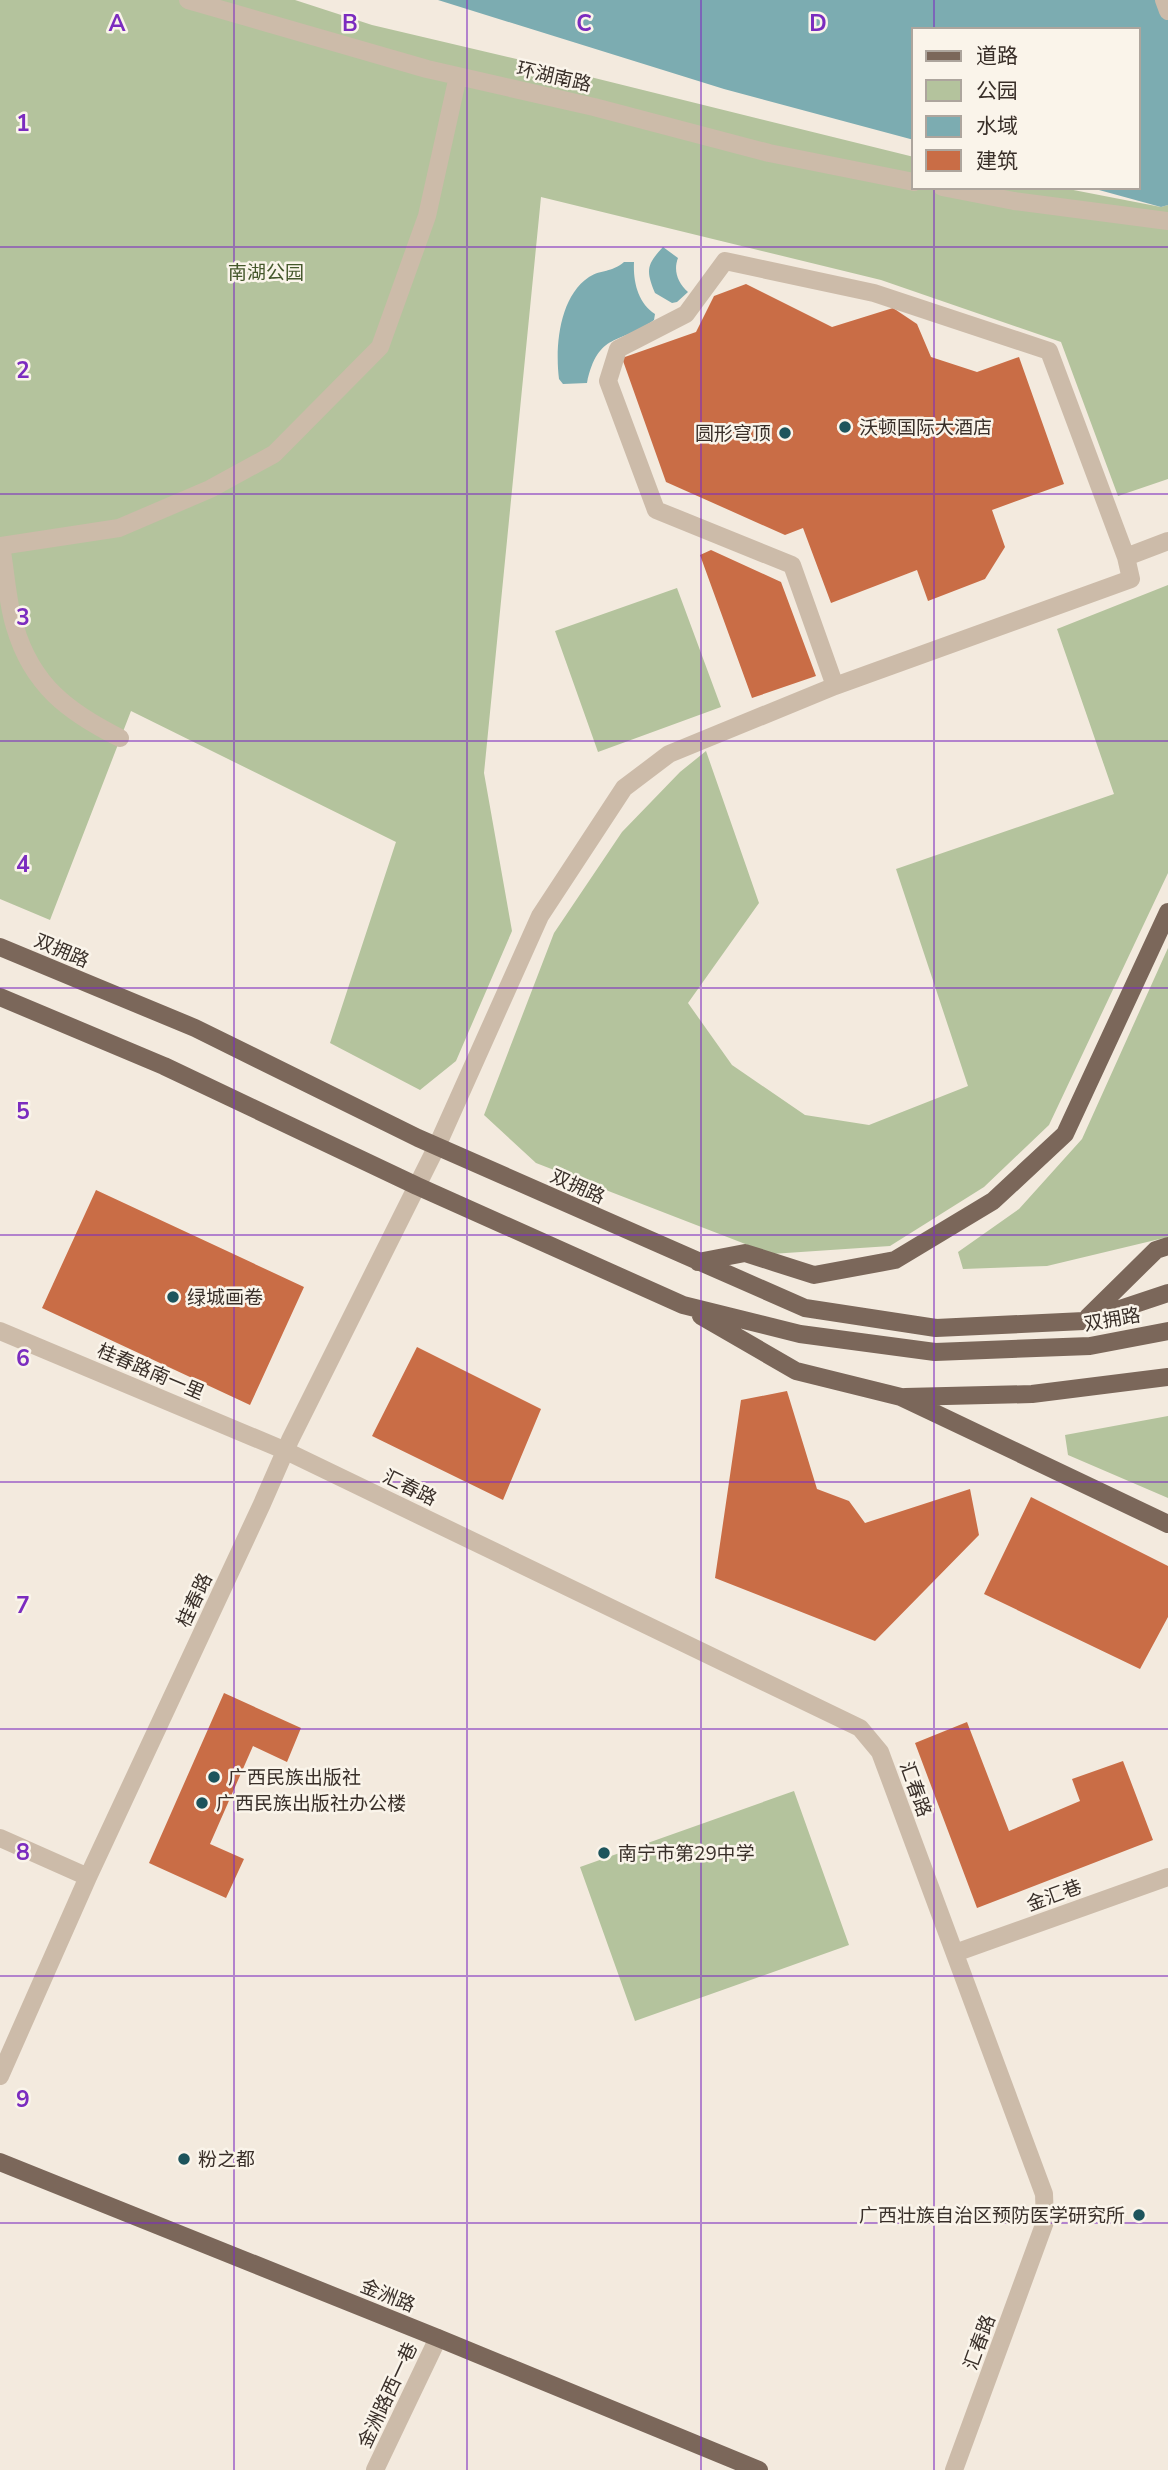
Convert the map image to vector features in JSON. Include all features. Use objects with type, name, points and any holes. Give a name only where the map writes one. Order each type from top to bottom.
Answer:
[{"type":"main road","points":[[698,1262],[745,1253],[814,1275],[895,1260],[993,1200],[1065,1134],[1168,912]]},
{"type":"main road","name":"双拥路","points":[[0,947],[195,1028],[437,1146],[805,1308],[936,1328],[1084,1321],[1168,1293]]},
{"type":"main road","name":"双拥路","points":[[0,998],[164,1066],[416,1186],[683,1305],[800,1334],[934,1352],[1090,1346],[1168,1331]]},
{"type":"main road","points":[[1084,1321],[1156,1250],[1168,1246]]},
{"type":"main road","points":[[683,1305],[796,1371],[901,1397],[1168,1524]]},
{"type":"main road","points":[[901,1397],[1032,1394],[1168,1377]]},
{"type":"main road","name":"金洲路","points":[[0,2162],[759,2470]]},
{"type":"street","name":"环湖南路","points":[[187,0],[427,69],[594,107],[769,153],[912,182]]},
{"type":"street","points":[[1164,0],[1168,11]]},
{"type":"street","points":[[120,738],[87,722],[61,703],[31,668],[14,626],[0,546],[119,528],[210,489],[274,454],[380,347],[427,216],[458,76]]},
{"type":"street","points":[[952,189],[1014,201],[1168,221]]},
{"type":"street","points":[[835,686],[792,565],[656,510],[608,381],[618,349],[686,314],[725,261],[874,293],[1049,351],[1126,557],[1168,541]]},
{"type":"street","name":"桂春路","points":[[0,2076],[88,1877],[286,1451],[437,1146],[540,916],[624,789],[669,754],[835,686],[1131,579],[1126,557]]},
{"type":"street","name":"桂春路南一里","points":[[2,1336],[286,1451]]},
{"type":"street","name":"汇春路","points":[[286,1451],[860,1728],[880,1752],[1044,2194],[1045,2222],[954,2470]]},
{"type":"street","points":[[0,1838],[88,1877]]},
{"type":"street","name":"金汇巷","points":[[955,1953],[1168,1877]]},
{"type":"street","name":"金洲路西一巷","points":[[375,2470],[438,2338]]},
{"type":"green space","name":"南湖公园","points":[[0,0],[295,0],[372,25],[912,157],[912,189],[1068,189],[1161,207],[1168,205],[1168,479],[1118,496],[1061,342],[881,280],[541,197],[484,773],[512,931],[456,1061],[420,1090],[330,1043],[396,842],[131,711],[50,920],[0,899]]},
{"type":"green space","points":[[1168,585],[1168,873],[1049,1125],[984,1187],[890,1246],[771,1254],[536,1163],[484,1115],[554,933],[622,832],[680,772],[706,751],[759,903],[688,1003],[732,1065],[805,1115],[869,1125],[968,1086],[896,869],[1114,794],[1057,629]]},
{"type":"green space","points":[[677,588],[721,707],[598,752],[555,631]]},
{"type":"green space","points":[[1168,948],[1168,1237],[1047,1266],[963,1269],[958,1252],[1019,1209],[1082,1139]]},
{"type":"green space","points":[[1168,1416],[1168,1498],[1068,1455],[1065,1435]]},
{"type":"green space","points":[[794,1791],[849,1945],[635,2021],[580,1867]]},
{"type":"water","points":[[438,0],[1168,0],[1168,205],[1161,207],[1095,189],[1140,189],[1140,28],[912,28],[912,139],[724,89]]},
{"type":"water","points":[[663,247],[678,258],[677,276],[688,292],[677,302],[672,303],[655,293],[650,279],[649,268]]},
{"type":"water","points":[[624,262],[634,262],[638,291],[644,304],[655,314],[654,320],[604,347],[597,355],[587,383],[563,384],[559,379],[559,338],[565,310],[571,297],[589,277]]},
{"type":"building","name":"沃顿国际大酒店","points":[[746,284],[832,327],[893,308],[917,324],[931,357],[977,372],[1019,357],[1064,484],[992,510],[1005,547],[985,579],[928,601],[917,570],[831,603],[803,528],[785,535],[666,482],[622,358],[696,332],[714,296]]},
{"type":"building","points":[[711,550],[781,582],[816,676],[752,698],[700,555]]},
{"type":"building","name":"绿城画卷","points":[[96,1190],[304,1287],[250,1405],[42,1308]]},
{"type":"building","points":[[417,1347],[541,1409],[503,1500],[372,1436]]},
{"type":"building","points":[[787,1391],[817,1489],[849,1501],[865,1523],[970,1489],[979,1535],[875,1641],[715,1578],[741,1400]]},
{"type":"building","points":[[1031,1497],[1168,1566],[1168,1617],[1140,1669],[984,1594]]},
{"type":"building","name":"广西民族出版社办公楼","points":[[224,1693],[301,1728],[287,1762],[253,1746],[210,1844],[244,1859],[226,1898],[149,1863]]},
{"type":"building","points":[[967,1722],[1009,1831],[1080,1801],[1072,1779],[1123,1761],[1153,1840],[977,1908],[915,1743]]},
{"type":"place","name":"沃顿国际大酒店","points":[[845,427]]},
{"type":"place","name":"圆形穹顶","points":[[785,433]]},
{"type":"place","name":"绿城画卷","points":[[173,1297]]},
{"type":"place","name":"广西民族出版社","points":[[214,1777]]},
{"type":"place","name":"广西民族出版社办公楼","points":[[202,1803]]},
{"type":"place","name":"南宁市第29中学","points":[[604,1853]]},
{"type":"place","name":"粉之都","points":[[184,2159]]},
{"type":"place","name":"广西壮族自治区预防医学研究所","points":[[1139,2215]]}]
